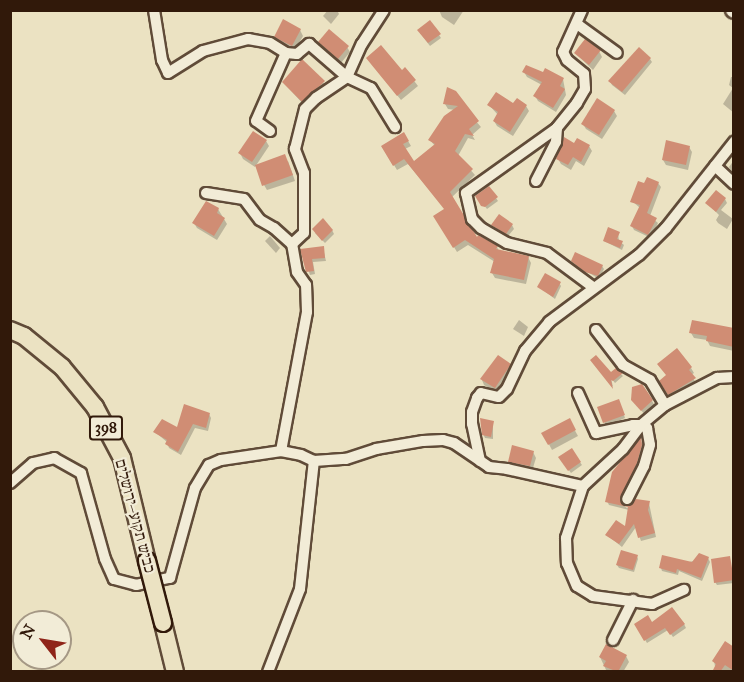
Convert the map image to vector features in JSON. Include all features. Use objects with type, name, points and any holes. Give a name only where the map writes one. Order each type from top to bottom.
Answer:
[{"type":"main road","name":"כביש תקוע–ירושלים","points":[[10,330],[24,336],[62,367],[95,407],[122,458],[175,672]]},
{"type":"street","points":[[154,10],[162,60],[168,73],[203,51],[248,39],[270,43],[286,53],[297,54],[309,44],[347,77],[371,88],[395,127]]},
{"type":"street","points":[[292,244],[304,233],[304,173],[295,149],[305,109],[347,77],[362,44],[384,10]]},
{"type":"street","points":[[582,10],[563,52],[567,60],[584,74],[585,89],[557,128],[466,193],[472,219],[493,238],[547,253],[593,287]]},
{"type":"street","points":[[577,24],[617,53]]},
{"type":"street","points":[[270,131],[256,121],[286,53]]},
{"type":"street","points":[[536,181],[556,142],[557,128]]},
{"type":"street","points":[[480,461],[472,424],[472,412],[477,398],[481,393],[499,397],[507,389],[525,351],[549,322],[593,287],[639,255],[666,228],[734,142]]},
{"type":"street","points":[[715,166],[734,184]]},
{"type":"street","points":[[206,193],[244,199],[260,220],[274,228],[292,244],[297,272],[306,285],[307,312],[281,451]]},
{"type":"street","points":[[596,330],[623,365],[650,380],[665,405]]},
{"type":"street","points":[[684,590],[652,604],[593,596],[577,586],[567,563],[566,538],[582,486],[623,449],[641,425],[665,405],[717,378],[734,377]]},
{"type":"street","points":[[578,393],[596,433],[641,425],[648,428],[650,445],[644,466],[627,499]]},
{"type":"street","points":[[10,483],[33,463],[54,458],[81,473],[105,559],[114,579],[136,585],[170,578],[189,503],[209,465],[221,460],[281,451],[301,454],[314,462],[346,459],[376,449],[443,440],[454,442],[489,467],[582,486]]},
{"type":"street","points":[[268,672],[300,589],[314,462]]},
{"type":"street","points":[[613,640],[633,600]]},
{"type":"building","points":[[283,19],[301,29],[292,46],[274,37]]},
{"type":"building","points":[[430,20],[441,34],[428,43],[417,30]]},
{"type":"building","points":[[329,29],[349,46],[338,59],[318,42]]},
{"type":"building","points":[[585,39],[601,50],[589,65],[574,53]]},
{"type":"building","points":[[381,45],[402,70],[405,67],[416,80],[397,96],[366,58]]},
{"type":"building","points":[[639,47],[651,58],[622,92],[608,81]]},
{"type":"building","points":[[302,59],[325,81],[302,102],[282,82]]},
{"type":"building","points":[[526,65],[543,72],[545,68],[564,78],[560,86],[565,89],[553,108],[533,96],[542,82],[522,72]]},
{"type":"building","points":[[447,87],[456,91],[479,121],[469,129],[474,136],[465,134],[455,151],[473,169],[450,192],[477,237],[478,235],[498,246],[496,249],[529,256],[524,280],[490,273],[494,259],[465,240],[453,248],[433,216],[444,209],[404,159],[393,166],[381,146],[404,132],[409,141],[403,144],[414,161],[435,144],[428,140],[444,116],[458,106],[443,104]]},
{"type":"building","points":[[496,92],[513,103],[517,98],[527,105],[510,132],[493,121],[498,112],[487,105]]},
{"type":"building","points":[[597,98],[615,110],[599,135],[581,124]]},
{"type":"building","points":[[253,131],[267,140],[252,162],[238,153]]},
{"type":"building","points":[[564,137],[574,143],[577,138],[590,145],[581,162],[573,157],[568,165],[556,159]]},
{"type":"building","points":[[666,140],[690,146],[686,165],[662,160]]},
{"type":"building","points":[[285,154],[293,175],[262,186],[255,165]]},
{"type":"building","points":[[647,177],[659,182],[647,213],[657,218],[648,235],[630,226],[640,205],[630,202],[638,181],[644,183]]},
{"type":"building","points":[[489,186],[498,197],[485,207],[481,206],[475,196]]},
{"type":"building","points":[[716,190],[726,198],[716,212],[705,203]]},
{"type":"building","points":[[206,201],[219,208],[217,213],[225,218],[214,236],[192,223]]},
{"type":"building","points":[[499,214],[513,224],[506,234],[491,225]]},
{"type":"building","points":[[323,218],[333,230],[322,241],[312,229]]},
{"type":"building","points":[[608,227],[620,232],[617,239],[623,241],[620,248],[603,241]]},
{"type":"building","points":[[324,246],[325,258],[312,259],[314,271],[306,272],[300,249]]},
{"type":"building","points":[[575,252],[603,265],[598,276],[585,272],[571,261]]},
{"type":"building","points":[[545,273],[561,282],[553,297],[537,287]]},
{"type":"building","points":[[692,320],[734,328],[734,347],[706,341],[707,336],[689,333]]},
{"type":"building","points":[[677,348],[692,367],[689,370],[696,378],[668,395],[659,381],[666,375],[657,364]]},
{"type":"building","points":[[498,355],[511,364],[495,388],[480,379]]},
{"type":"building","points":[[596,355],[611,372],[616,368],[623,373],[613,381],[611,380],[613,389],[590,360]]},
{"type":"building","points":[[642,384],[653,400],[641,411],[631,400],[632,387]]},
{"type":"building","points":[[619,399],[625,415],[603,423],[597,407]]},
{"type":"building","points":[[184,404],[210,413],[206,428],[193,424],[178,452],[165,444],[167,440],[153,432],[162,419],[177,427]]},
{"type":"building","points":[[480,418],[494,421],[491,437],[482,435]]},
{"type":"building","points":[[570,418],[576,430],[548,445],[541,433]]},
{"type":"building","points":[[641,437],[642,445],[637,463],[620,500],[627,506],[636,499],[650,501],[648,510],[655,533],[638,538],[634,524],[619,544],[605,535],[616,520],[625,526],[628,507],[605,502],[612,472]]},
{"type":"building","points":[[512,445],[534,451],[530,466],[508,462]]},
{"type":"building","points":[[572,448],[581,462],[568,471],[558,457]]},
{"type":"building","points":[[621,550],[638,555],[633,570],[616,565]]},
{"type":"building","points":[[699,553],[709,557],[701,578],[677,569],[676,573],[659,568],[662,555],[692,562]]},
{"type":"building","points":[[730,556],[734,580],[714,583],[711,559]]},
{"type":"building","points":[[672,607],[685,624],[670,635],[665,628],[644,641],[634,624],[648,615],[652,622]]},
{"type":"building","points":[[725,641],[734,647],[734,671],[725,665],[720,672],[712,672],[716,664],[712,661]]},
{"type":"building","points":[[606,644],[627,655],[618,672],[603,666],[606,661],[599,657]]}]
